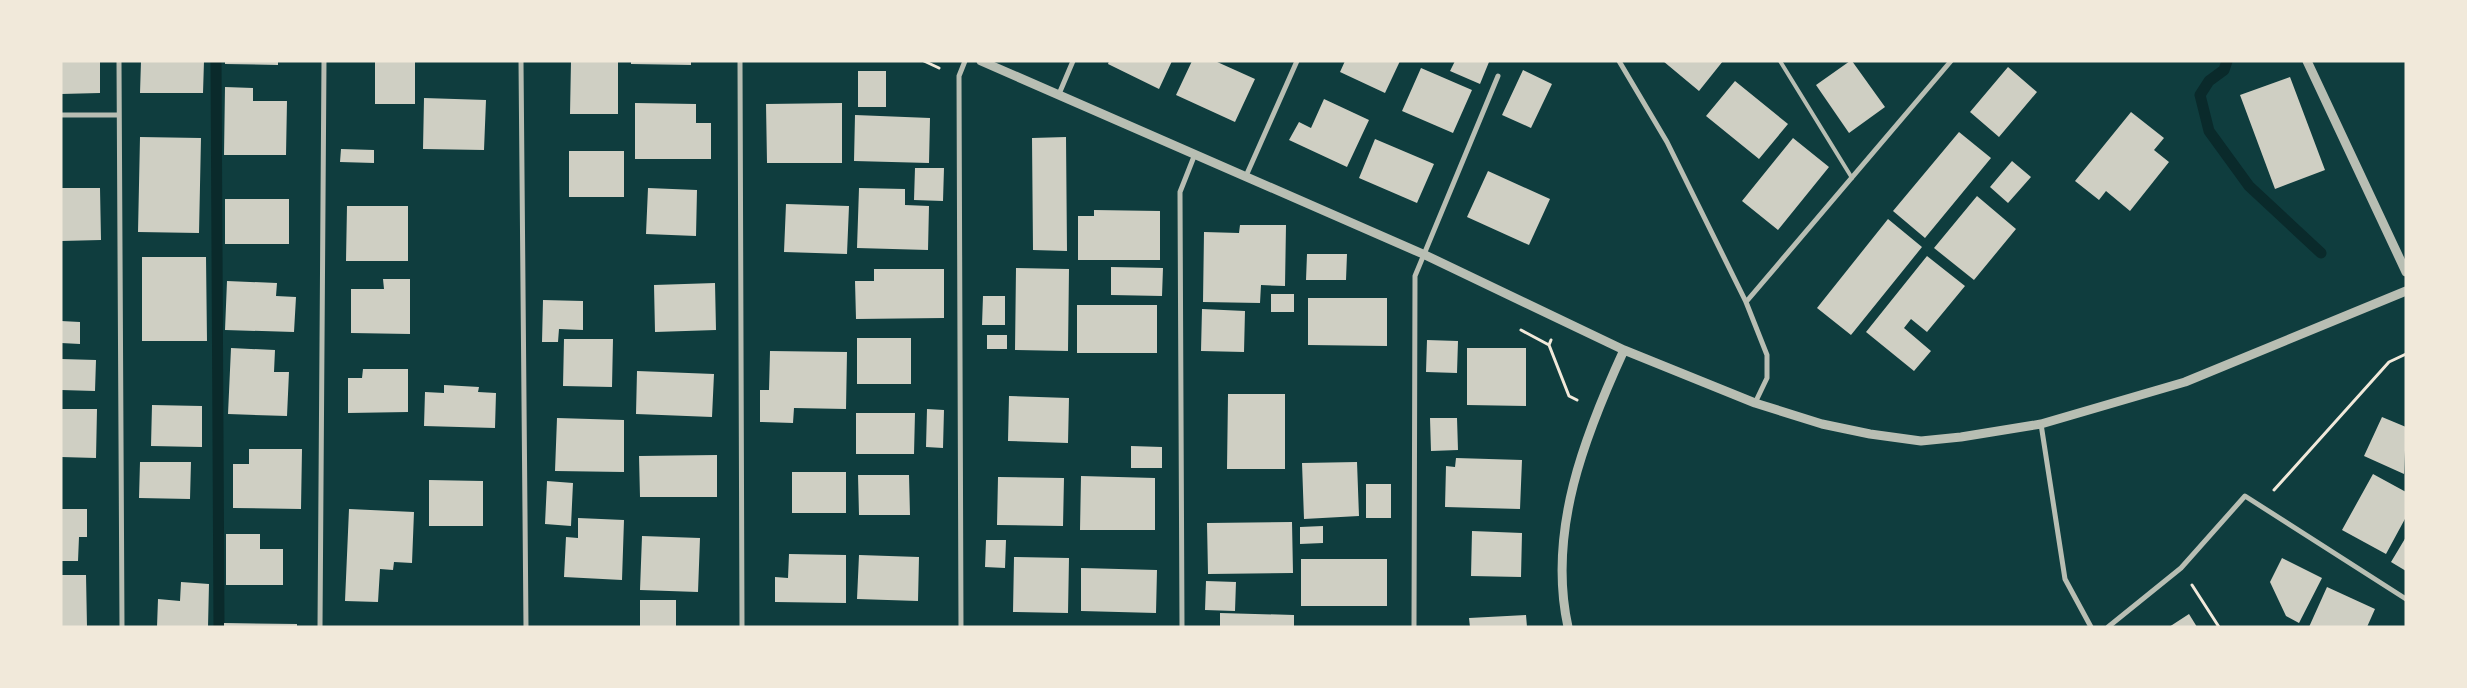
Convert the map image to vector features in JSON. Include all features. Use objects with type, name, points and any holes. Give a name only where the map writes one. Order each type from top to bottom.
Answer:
[{"type":"street","points":[[119,61],[122,627]]},
{"type":"street","points":[[320,627],[324,61]]},
{"type":"street","points":[[520,61],[526,627]]},
{"type":"street","points":[[740,61],[742,627]]},
{"type":"street","points":[[961,627],[959,76],[965,61]]},
{"type":"street","points":[[981,61],[1423,254],[1624,350],[1755,403],[1822,424],[1870,434],[1922,441],[1961,437],[2041,424],[2184,382],[2406,291]]},
{"type":"street","points":[[1059,94],[1073,61]]},
{"type":"street","points":[[1246,176],[1297,61]]},
{"type":"street","points":[[1619,61],[1667,142],[1746,302],[1767,355],[1767,378],[1755,403]]},
{"type":"street","points":[[1746,302],[1951,61]]},
{"type":"street","points":[[2307,61],[2406,272]]},
{"type":"street","points":[[1414,627],[1415,276],[1498,76]]},
{"type":"street","points":[[61,115],[119,115]]},
{"type":"street","points":[[1182,627],[1180,192],[1195,154]]},
{"type":"street","points":[[1568,627],[1562,558],[1571,490],[1597,409],[1624,350]]},
{"type":"street","points":[[2041,424],[2065,579],[2090,627]]},
{"type":"street","points":[[2108,627],[2181,568],[2245,496],[2406,599]]},
{"type":"lane","points":[[1780,61],[1852,178]]},
{"type":"path","points":[[1549,344],[1569,396],[1597,409]]},
{"type":"path","points":[[2260,505],[2389,362],[2406,354]]},
{"type":"path","points":[[2181,568],[2219,627]]},
{"type":"building","points":[[61,61],[100,61],[100,93],[61,94]]},
{"type":"building","points":[[141,61],[204,61],[203,93],[140,93]]},
{"type":"building","points":[[225,61],[278,61],[278,65],[225,64]]},
{"type":"building","points":[[375,61],[415,61],[415,104],[375,104]]},
{"type":"building","points":[[571,61],[618,61],[618,114],[570,114]]},
{"type":"building","points":[[631,61],[691,61],[691,65],[631,64]]},
{"type":"building","points":[[1109,61],[1172,61],[1159,89],[1108,64]]},
{"type":"building","points":[[1192,61],[1215,61],[1255,79],[1235,122],[1176,95]]},
{"type":"building","points":[[1345,61],[1400,61],[1385,93],[1340,72]]},
{"type":"building","points":[[1455,61],[1489,62],[1480,84],[1450,71]]},
{"type":"building","points":[[1663,61],[1723,61],[1699,91]]},
{"type":"building","points":[[1852,61],[1885,107],[1849,133],[1816,85]]},
{"type":"building","points":[[2008,67],[2037,92],[1999,137],[1970,112]]},
{"type":"building","points":[[1421,68],[1472,90],[1453,133],[1402,111]]},
{"type":"building","points":[[1523,70],[1552,84],[1531,128],[1502,115]]},
{"type":"building","points":[[858,71],[886,71],[886,107],[858,107]]},
{"type":"building","points":[[2290,77],[2325,170],[2275,189],[2240,95]]},
{"type":"building","points":[[1735,81],[1788,124],[1759,159],[1706,116]]},
{"type":"building","points":[[225,87],[253,88],[253,101],[287,101],[286,155],[224,155]]},
{"type":"building","points":[[424,98],[486,100],[484,150],[423,149]]},
{"type":"building","points":[[1324,99],[1369,120],[1347,167],[1289,140],[1299,122],[1311,128]]},
{"type":"building","points":[[635,103],[696,104],[696,123],[711,123],[711,159],[635,159]]},
{"type":"building","points":[[842,103],[842,163],[767,163],[766,104]]},
{"type":"building","points":[[2131,112],[2164,138],[2154,150],[2169,162],[2130,211],[2106,191],[2099,200],[2075,181]]},
{"type":"building","points":[[855,115],[930,118],[929,163],[854,161]]},
{"type":"building","points":[[1959,132],[1991,158],[1925,238],[1893,211]]},
{"type":"building","points":[[140,137],[201,138],[199,233],[138,232]]},
{"type":"building","points":[[1066,137],[1067,251],[1033,250],[1032,138]]},
{"type":"building","points":[[1793,138],[1829,167],[1778,230],[1742,201]]},
{"type":"building","points":[[1375,139],[1434,164],[1417,203],[1359,178]]},
{"type":"building","points":[[341,149],[374,150],[374,163],[340,162]]},
{"type":"building","points":[[569,151],[624,151],[624,197],[569,197]]},
{"type":"building","points":[[2012,161],[2031,177],[2008,203],[1990,187]]},
{"type":"building","points":[[915,168],[944,168],[943,201],[914,200]]},
{"type":"building","points":[[1488,171],[1550,199],[1529,245],[1467,217]]},
{"type":"building","points":[[61,188],[100,188],[101,240],[61,241]]},
{"type":"building","points":[[648,188],[697,190],[696,236],[646,234]]},
{"type":"building","points":[[859,188],[905,189],[905,205],[929,206],[928,250],[857,248]]},
{"type":"building","points":[[1977,196],[2016,229],[1974,280],[1934,248]]},
{"type":"building","points":[[225,199],[289,199],[289,244],[225,244]]},
{"type":"building","points":[[786,204],[849,206],[847,254],[784,252]]},
{"type":"building","points":[[347,206],[408,206],[408,261],[346,261]]},
{"type":"building","points":[[1094,210],[1160,211],[1160,260],[1078,260],[1078,216],[1094,216]]},
{"type":"building","points":[[1888,219],[1922,247],[1851,335],[1817,308]]},
{"type":"building","points":[[1240,225],[1286,225],[1285,286],[1261,285],[1260,303],[1203,302],[1204,232],[1239,233]]},
{"type":"building","points":[[1307,254],[1347,254],[1346,280],[1306,280]]},
{"type":"building","points":[[1927,256],[1965,286],[1927,332],[1911,319],[1904,328],[1931,351],[1914,371],[1866,332]]},
{"type":"building","points":[[142,257],[206,257],[207,341],[142,341]]},
{"type":"building","points":[[1111,267],[1163,268],[1162,296],[1111,295]]},
{"type":"building","points":[[1016,268],[1069,269],[1068,351],[1015,350]]},
{"type":"building","points":[[874,269],[944,269],[944,318],[856,319],[855,281],[874,281]]},
{"type":"building","points":[[383,279],[410,279],[410,334],[351,333],[351,289],[384,289]]},
{"type":"building","points":[[227,281],[277,283],[276,296],[296,297],[294,332],[225,330]]},
{"type":"building","points":[[715,283],[716,330],[655,332],[654,285]]},
{"type":"building","points":[[1271,294],[1294,294],[1294,312],[1271,312]]},
{"type":"building","points":[[983,296],[1005,296],[1005,325],[982,325]]},
{"type":"building","points":[[1308,298],[1387,298],[1387,346],[1308,345]]},
{"type":"building","points":[[543,300],[583,301],[583,330],[559,329],[558,342],[542,342]]},
{"type":"building","points":[[1077,305],[1157,305],[1157,353],[1077,353]]},
{"type":"building","points":[[1202,309],[1245,311],[1244,352],[1201,351]]},
{"type":"building","points":[[61,321],[80,322],[80,344],[61,343]]},
{"type":"building","points":[[987,335],[1007,335],[1007,349],[987,349]]},
{"type":"building","points":[[857,338],[911,338],[911,384],[857,384]]},
{"type":"building","points":[[564,339],[613,339],[612,387],[563,386]]},
{"type":"building","points":[[1427,340],[1458,341],[1457,373],[1426,372]]},
{"type":"building","points":[[231,348],[275,350],[274,372],[289,372],[287,416],[228,414]]},
{"type":"building","points":[[1467,348],[1526,348],[1526,406],[1467,405]]},
{"type":"building","points":[[770,351],[847,352],[846,409],[794,408],[793,423],[760,422],[760,390],[769,390]]},
{"type":"building","points":[[61,359],[96,360],[95,391],[61,390]]},
{"type":"building","points":[[363,369],[408,369],[408,412],[348,413],[348,378],[362,378]]},
{"type":"building","points":[[637,371],[714,374],[712,417],[636,414]]},
{"type":"building","points":[[444,385],[479,387],[478,392],[496,393],[495,428],[424,426],[425,392],[444,393]]},
{"type":"building","points":[[1228,394],[1285,394],[1285,469],[1227,469]]},
{"type":"building","points":[[1009,396],[1069,398],[1068,443],[1008,441]]},
{"type":"building","points":[[152,405],[202,406],[202,447],[151,446]]},
{"type":"building","points":[[61,409],[97,409],[96,458],[61,457]]},
{"type":"building","points":[[927,409],[944,410],[943,448],[926,447]]},
{"type":"building","points":[[856,413],[915,413],[914,454],[856,454]]},
{"type":"building","points":[[2382,417],[2406,427],[2404,474],[2364,456]]},
{"type":"building","points":[[557,418],[624,420],[624,472],[555,471]]},
{"type":"building","points":[[1430,418],[1457,418],[1458,450],[1431,451]]},
{"type":"building","points":[[1131,446],[1162,447],[1162,468],[1131,468]]},
{"type":"building","points":[[249,449],[302,449],[301,509],[233,508],[233,464],[249,464]]},
{"type":"building","points":[[717,455],[717,497],[640,497],[639,456]]},
{"type":"building","points":[[1456,458],[1522,460],[1520,509],[1445,507],[1446,466],[1455,467]]},
{"type":"building","points":[[140,462],[191,462],[190,499],[139,498]]},
{"type":"building","points":[[1357,462],[1359,516],[1304,519],[1302,463]]},
{"type":"building","points":[[792,472],[846,472],[846,513],[792,513]]},
{"type":"building","points":[[2373,474],[2406,492],[2406,517],[2386,554],[2342,530]]},
{"type":"building","points":[[858,475],[909,475],[910,515],[859,515]]},
{"type":"building","points":[[1081,476],[1155,478],[1155,530],[1080,530]]},
{"type":"building","points":[[998,477],[1064,478],[1063,526],[997,525]]},
{"type":"building","points":[[429,480],[483,481],[483,526],[429,526]]},
{"type":"building","points":[[547,481],[573,483],[571,526],[545,524]]},
{"type":"building","points":[[1366,484],[1391,484],[1391,518],[1366,518]]},
{"type":"building","points":[[61,509],[87,509],[87,537],[79,537],[78,561],[61,561]]},
{"type":"building","points":[[349,509],[414,512],[412,563],[394,562],[393,570],[380,569],[378,602],[345,601]]},
{"type":"building","points":[[578,518],[624,520],[622,580],[564,577],[566,537],[578,538]]},
{"type":"building","points":[[1292,522],[1293,573],[1208,574],[1207,523]]},
{"type":"building","points":[[1323,526],[1323,543],[1300,544],[1300,527]]},
{"type":"building","points":[[1472,531],[1522,533],[1521,577],[1471,576]]},
{"type":"building","points":[[226,534],[260,534],[260,549],[283,549],[283,585],[226,585]]},
{"type":"building","points":[[642,536],[700,538],[698,592],[640,590]]},
{"type":"building","points":[[2406,537],[2406,571],[2391,562]]},
{"type":"building","points":[[986,540],[1006,540],[1005,568],[985,567]]},
{"type":"building","points":[[789,554],[846,555],[846,603],[775,602],[775,577],[788,578]]},
{"type":"building","points":[[859,555],[919,557],[918,601],[857,599]]},
{"type":"building","points":[[1014,557],[1069,558],[1068,613],[1013,612]]},
{"type":"building","points":[[2282,558],[2322,578],[2299,623],[2286,616],[2270,582]]},
{"type":"building","points":[[1301,559],[1387,559],[1387,606],[1301,606]]},
{"type":"building","points":[[1081,568],[1157,570],[1156,613],[1081,611]]},
{"type":"building","points":[[61,575],[86,575],[87,627],[61,627]]},
{"type":"building","points":[[1206,581],[1236,582],[1235,611],[1205,610]]},
{"type":"building","points":[[181,582],[209,584],[208,627],[157,627],[158,599],[180,601]]},
{"type":"building","points":[[2327,587],[2375,609],[2367,627],[2309,627]]},
{"type":"building","points":[[640,600],[676,600],[676,627],[640,627]]},
{"type":"building","points":[[1220,613],[1294,615],[1294,627],[1220,627]]},
{"type":"building","points":[[2189,614],[2197,627],[2169,627]]},
{"type":"building","points":[[1526,615],[1527,627],[1470,627],[1469,618]]},
{"type":"building","points":[[224,623],[297,624],[297,627],[224,627]]},
{"type":"waterway","points":[[216,61],[219,627]]},
{"type":"waterway","points":[[2227,61],[2224,70],[2209,81],[2200,95],[2209,131],[2249,186],[2321,253]]}]
